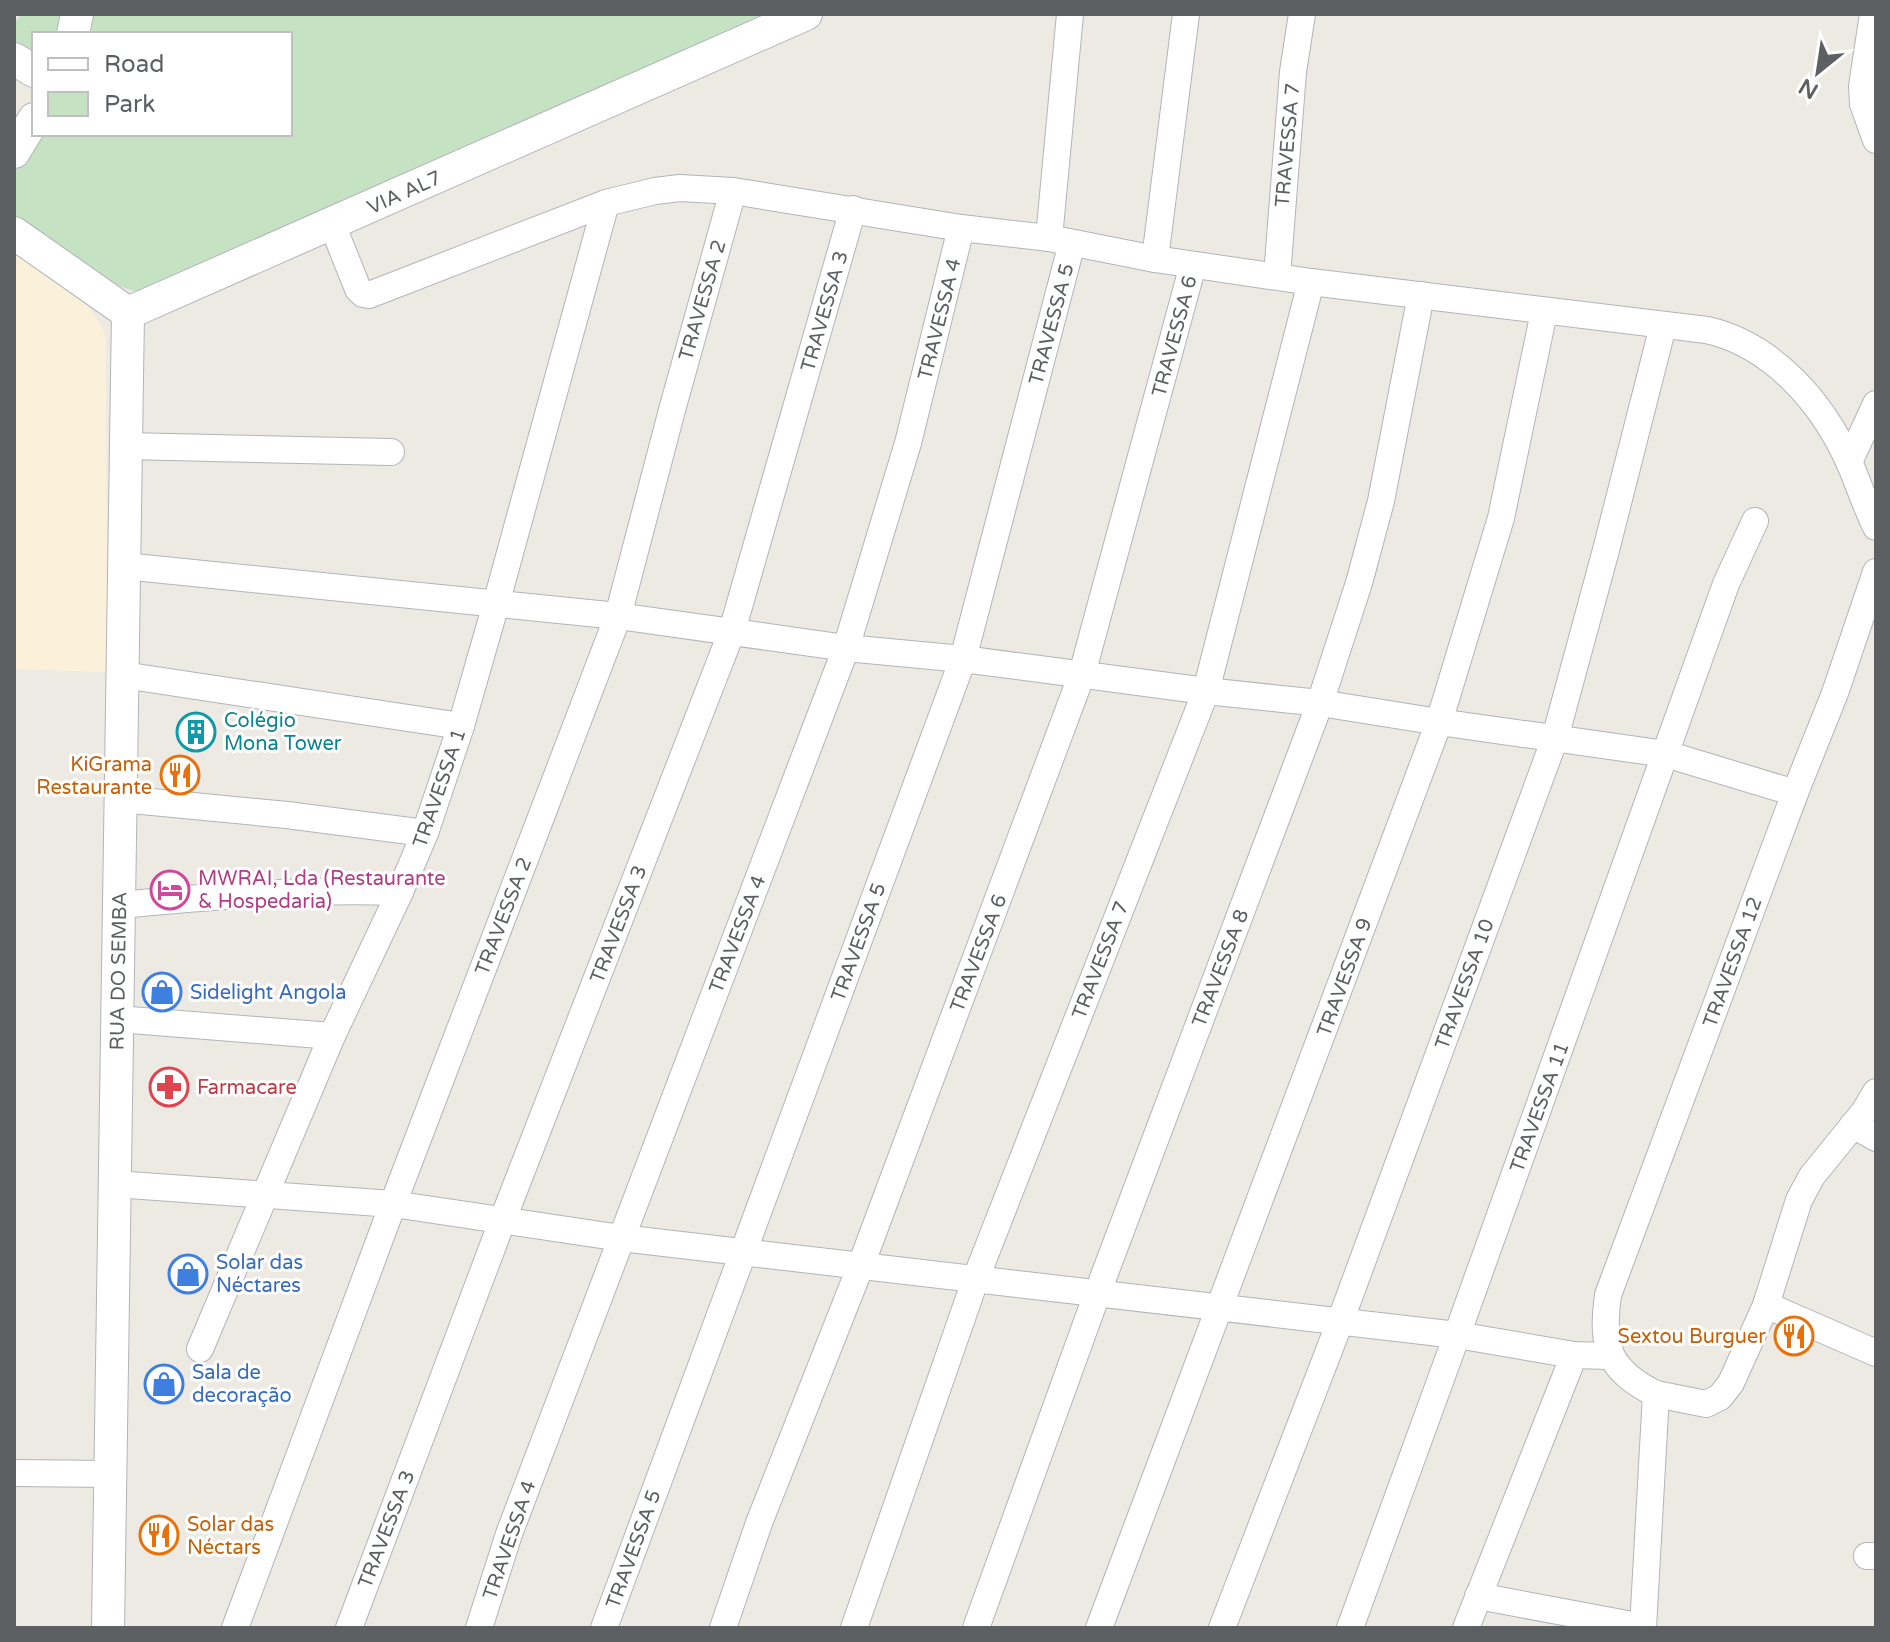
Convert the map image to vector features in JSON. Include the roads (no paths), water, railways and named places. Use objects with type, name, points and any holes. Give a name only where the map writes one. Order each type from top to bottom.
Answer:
[{"type":"street","name":"VIA AL7","points":[[128,313],[806,14]]},
{"type":"street","name":"TRAVESSA 5","points":[[604,1628],[963,659],[1061,240],[1070,14]]},
{"type":"street","name":"TRAVESSA 6","points":[[1155,259],[1186,14]]},
{"type":"street","name":"TRAVESSA 7","points":[[1277,276],[1293,72],[1302,14]]},
{"type":"street","points":[[1873,14],[1862,86],[1863,104],[1876,140]]},
{"type":"street","points":[[14,59],[32,70]]},
{"type":"street","points":[[14,152],[32,122]]},
{"type":"street","points":[[332,224],[358,289],[369,295],[606,203],[680,188],[733,191],[961,228],[1061,240],[1155,259],[1311,282],[1707,330],[1731,336],[1761,352],[1804,391],[1849,462],[1876,527]]},
{"type":"street","name":"TRAVESSA 2","points":[[235,1628],[618,616],[733,191]]},
{"type":"street","name":"TRAVESSA 1","points":[[200,1349],[332,1036],[425,833],[461,726],[606,203]]},
{"type":"street","name":"TRAVESSA 3","points":[[349,1628],[503,1219],[732,631],[853,209]]},
{"type":"street","name":"TRAVESSA 4","points":[[479,1628],[509,1534],[846,648],[908,443],[961,228]]},
{"type":"street","points":[[14,233],[128,313]]},
{"type":"street","name":"TRAVESSA 6","points":[[723,1628],[759,1523],[861,1265],[1082,674],[1193,265]]},
{"type":"street","name":"TRAVESSA 7","points":[[854,1628],[976,1278],[1206,691],[1311,282]]},
{"type":"street","name":"TRAVESSA 8","points":[[976,1628],[1097,1294],[1320,703],[1359,583],[1381,501],[1421,295]]},
{"type":"street","name":"TRAVESSA 9","points":[[1099,1628],[1439,722],[1501,518],[1544,312]]},
{"type":"street","name":"RUA DO SEMBA","points":[[108,1628],[128,313]]},
{"type":"street","name":"TRAVESSA 10","points":[[1222,1628],[1340,1322],[1555,738],[1663,326]]},
{"type":"street","points":[[1849,462],[1876,404]]},
{"type":"street","points":[[126,446],[391,452]]},
{"type":"street","name":"TRAVESSA 11","points":[[1350,1628],[1726,584],[1755,521]]},
{"type":"street","points":[[124,566],[618,616],[846,648],[963,659],[1320,703],[1666,754],[1795,793]]},
{"type":"street","name":"TRAVESSA 12","points":[[1609,1356],[1605,1317],[1608,1295],[1835,693],[1876,572]]},
{"type":"street","points":[[123,675],[461,726]]},
{"type":"street","points":[[121,799],[287,815],[425,833]]},
{"type":"street","points":[[120,905],[281,892],[400,892]]},
{"type":"street","points":[[118,1019],[332,1036]]},
{"type":"street","points":[[115,1184],[393,1204],[621,1238],[1457,1335],[1574,1355],[1609,1356],[1635,1384],[1656,1394],[1706,1404],[1720,1397],[1731,1383],[1766,1305],[1799,1200],[1812,1176],[1864,1112],[1876,1092]]},
{"type":"street","points":[[1853,1125],[1876,1138]]},
{"type":"street","points":[[1766,1305],[1874,1345]]},
{"type":"street","points":[[1466,1628],[1574,1355]]},
{"type":"street","points":[[1478,1596],[1643,1628],[1656,1394]]},
{"type":"street","points":[[14,1473],[111,1474]]},
{"type":"place","name":"Colégio Mona Tower","points":[[196,732]]},
{"type":"place","name":"KiGrama Restaurante","points":[[180,775]]},
{"type":"place","name":"MWRAI, Lda (Restaurante & Hospedaria)","points":[[170,890]]},
{"type":"place","name":"Sidelight Angola","points":[[162,992]]},
{"type":"place","name":"Farmacare","points":[[169,1087]]},
{"type":"place","name":"Solar das Néctares","points":[[188,1274]]},
{"type":"place","name":"Sextou Burguer","points":[[1794,1336]]},
{"type":"place","name":"Sala de decoração","points":[[164,1384]]},
{"type":"place","name":"Solar das Néctars","points":[[159,1535]]}]
